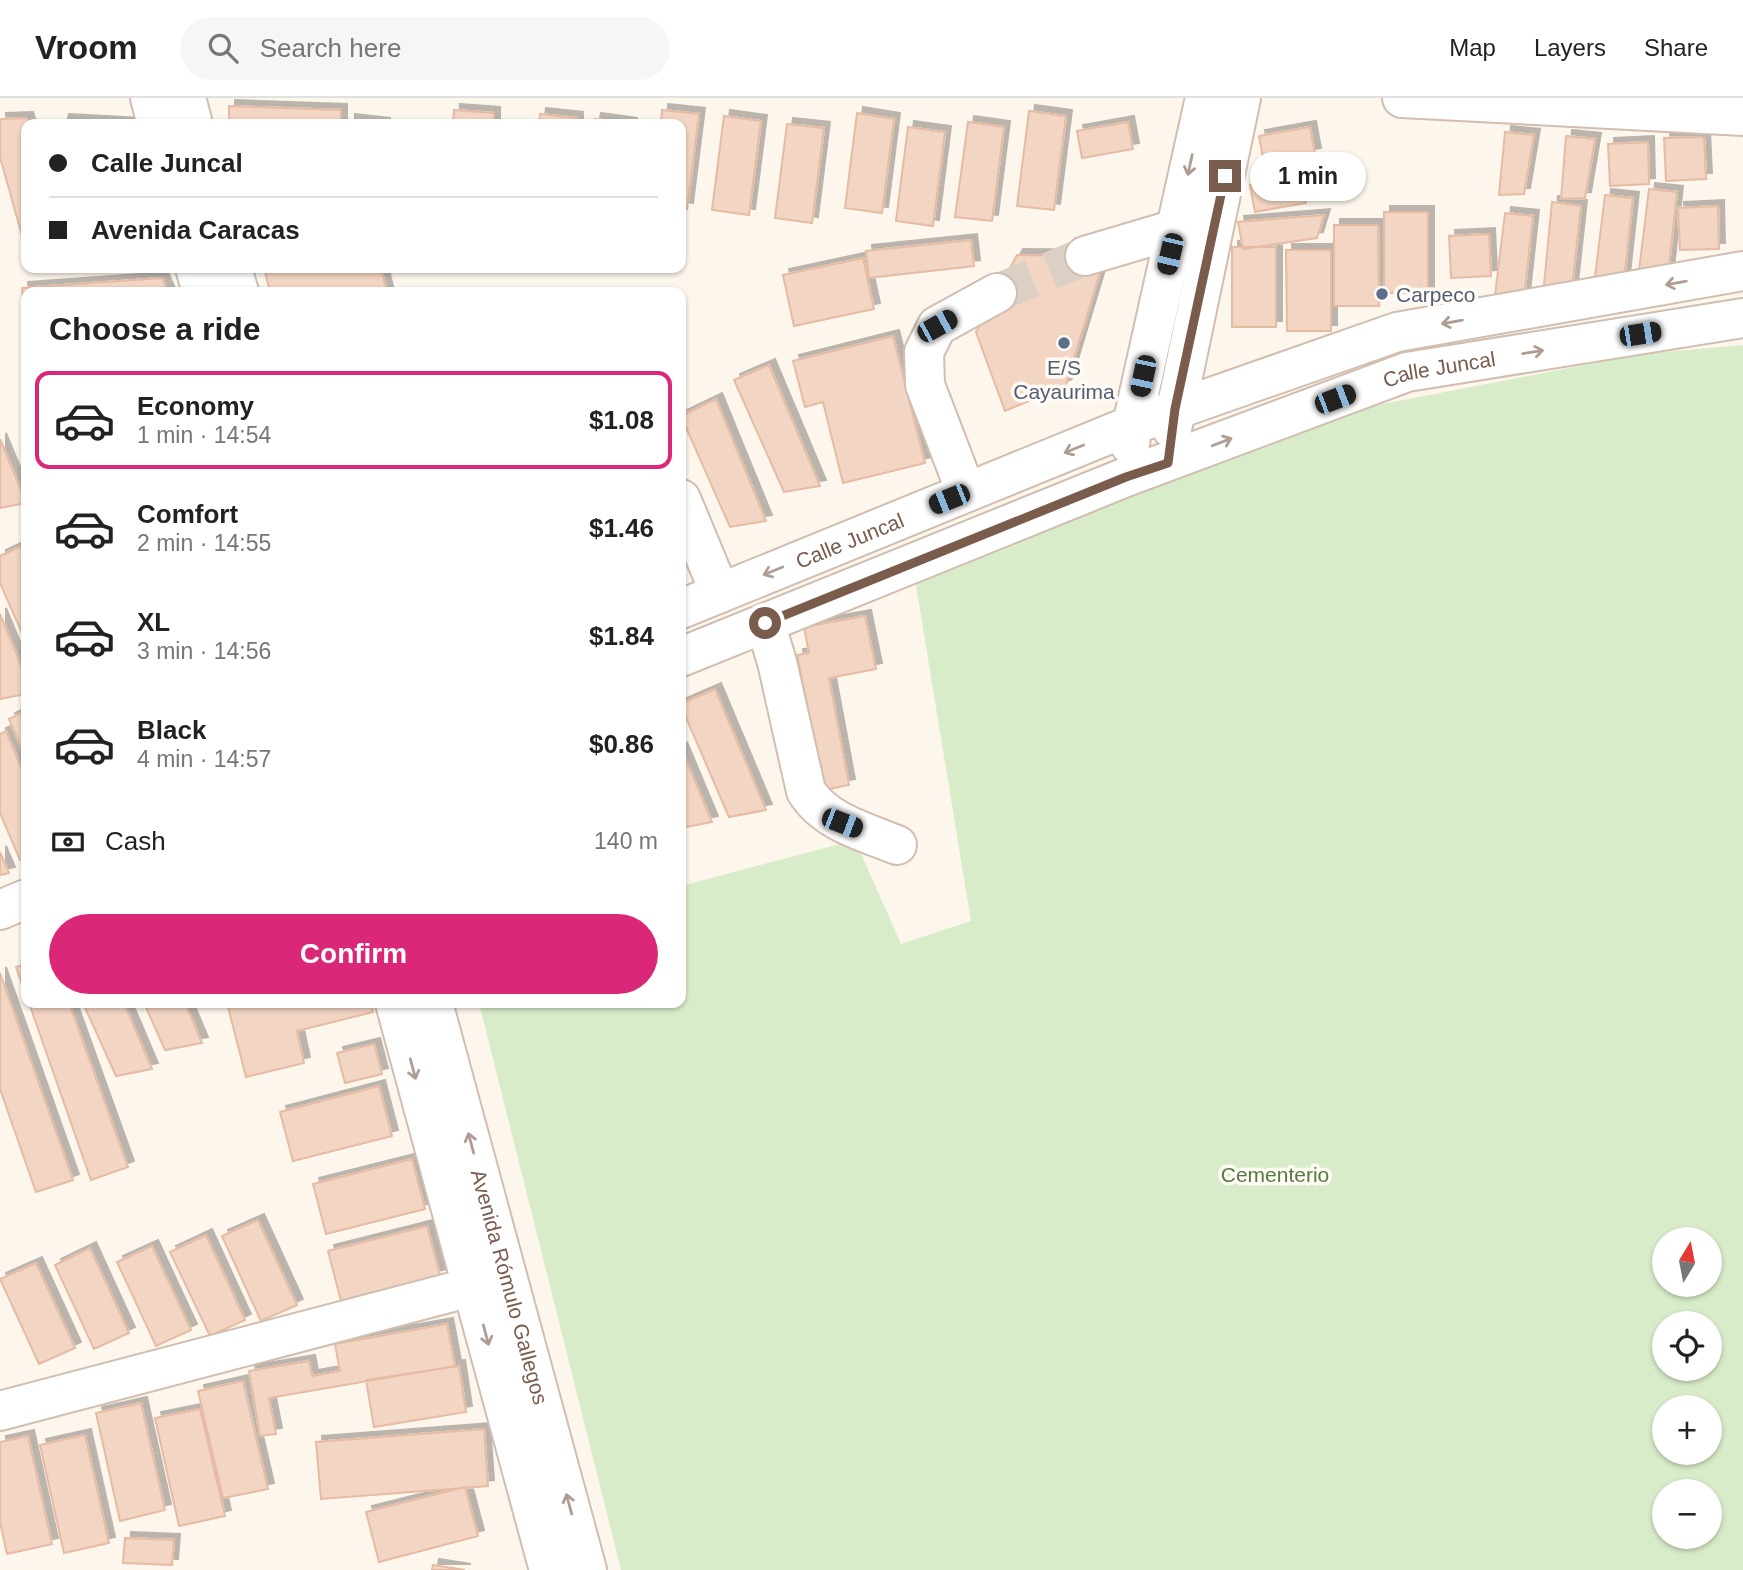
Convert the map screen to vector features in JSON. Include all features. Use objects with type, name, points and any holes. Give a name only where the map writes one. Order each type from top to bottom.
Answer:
[{"type":"street","points":[[150,98],[156,119]]},
{"type":"street","points":[[186,98],[192,119]]},
{"type":"street","points":[[1126,477],[1132,425],[1205,98]]},
{"type":"street","points":[[1168,463],[1175,409],[1241,98]]},
{"type":"street","points":[[1402,98],[1743,116]]},
{"type":"street","points":[[1085,256],[1176,229]]},
{"type":"street","name":"Calle Juncal","points":[[686,607],[1132,425],[1397,332],[1743,271]]},
{"type":"street","points":[[966,492],[925,385],[923,352],[937,326],[997,293]]},
{"type":"street","name":"Calle Juncal","points":[[686,655],[1126,477],[1407,372],[1743,318]]},
{"type":"street","points":[[686,511],[720,593]]},
{"type":"street","points":[[765,623],[777,662],[806,791],[814,803],[842,823],[897,845]]},
{"type":"street","points":[[0,910],[21,901]]},
{"type":"street","name":"Avenida Rómulo Gallegos","points":[[398,1008],[587,1570]]},
{"type":"street","name":"Avenida Rómulo Gallegos","points":[[434,1008],[549,1570]]},
{"type":"street","points":[[0,1411],[490,1283]]},
{"type":"green space","name":"Cementerio","points":[[1743,345],[1743,1570],[621,1570],[480,1008],[686,1008],[686,885],[855,840],[901,944],[971,921],[913,567],[1336,413],[1641,354]]},
{"type":"building","points":[[229,106],[341,110],[341,119],[229,119]]},
{"type":"building","points":[[454,110],[494,113],[494,119],[453,119]]},
{"type":"building","points":[[662,110],[699,114],[687,209],[686,119],[661,119]]},
{"type":"building","points":[[1029,111],[1066,116],[1054,210],[1017,206]]},
{"type":"building","points":[[857,113],[894,119],[882,213],[845,208]]},
{"type":"building","points":[[540,114],[577,118],[577,119],[540,119]]},
{"type":"building","points":[[724,116],[761,121],[749,215],[712,210]]},
{"type":"building","points":[[27,118],[27,119],[21,119],[21,232],[0,157],[0,119]]},
{"type":"building","points":[[968,122],[1004,127],[992,221],[955,217]]},
{"type":"building","points":[[1128,122],[1133,149],[1082,158],[1077,131]]},
{"type":"building","points":[[787,124],[824,128],[812,223],[775,218]]},
{"type":"building","points":[[908,127],[945,132],[933,226],[896,221]]},
{"type":"building","points":[[1310,127],[1315,154],[1264,163],[1259,136]]},
{"type":"building","points":[[1505,132],[1534,135],[1524,194],[1499,195]]},
{"type":"building","points":[[1566,136],[1595,139],[1585,198],[1561,199]]},
{"type":"building","points":[[1704,137],[1706,179],[1666,181],[1664,138]]},
{"type":"building","points":[[1648,142],[1649,184],[1610,186],[1608,144]]},
{"type":"building","points":[[1301,175],[1306,203],[1255,212],[1250,185]]},
{"type":"building","points":[[1649,189],[1677,192],[1668,274],[1639,271]]},
{"type":"building","points":[[1605,195],[1633,198],[1624,280],[1595,277]]},
{"type":"building","points":[[1552,202],[1581,206],[1572,288],[1544,285]]},
{"type":"building","points":[[1718,206],[1719,249],[1680,250],[1678,208]]},
{"type":"building","points":[[1384,212],[1428,212],[1428,293],[1384,293]]},
{"type":"building","points":[[1505,213],[1533,216],[1524,298],[1495,295]]},
{"type":"building","points":[[1324,215],[1317,238],[1243,249],[1238,222]]},
{"type":"building","points":[[1334,225],[1378,225],[1379,306],[1334,306]]},
{"type":"building","points":[[1489,234],[1491,276],[1451,278],[1449,236]]},
{"type":"building","points":[[971,240],[974,266],[869,278],[866,251]]},
{"type":"building","points":[[1232,247],[1276,247],[1276,327],[1232,327]]},
{"type":"building","points":[[1286,250],[1331,250],[1331,331],[1287,331]]},
{"type":"building","points":[[1017,255],[1105,256],[1066,385],[1005,411],[976,332]]},
{"type":"building","points":[[863,258],[874,309],[794,326],[783,275]]},
{"type":"building","points":[[265,273],[382,273],[386,287],[269,287]]},
{"type":"building","points":[[162,278],[166,287],[36,287]]},
{"type":"building","points":[[893,336],[925,463],[843,483],[823,402],[805,407],[793,361]]},
{"type":"building","points":[[769,365],[820,486],[784,492],[734,380]]},
{"type":"building","points":[[716,399],[766,521],[730,527],[686,427],[686,414]]},
{"type":"building","points":[[0,439],[21,490],[21,504],[0,508]]},
{"type":"building","points":[[21,546],[21,631],[0,583],[0,556]]},
{"type":"building","points":[[0,614],[21,665],[21,695],[0,699]]},
{"type":"building","points":[[865,616],[876,669],[829,678],[849,785],[824,790],[797,655],[809,653],[804,627]]},
{"type":"building","points":[[715,689],[766,810],[729,817],[686,718],[686,702]]},
{"type":"building","points":[[21,713],[21,747],[9,719]]},
{"type":"building","points":[[6,731],[21,767],[20,860],[0,813],[0,734]]},
{"type":"building","points":[[686,760],[712,822],[686,827]]},
{"type":"building","points":[[0,852],[9,873],[0,875]]},
{"type":"building","points":[[21,966],[21,982],[16,967]]},
{"type":"building","points":[[0,973],[73,1180],[36,1192],[0,1089]]},
{"type":"building","points":[[31,1008],[71,1008],[128,1167],[91,1180]]},
{"type":"building","points":[[85,1008],[126,1008],[152,1069],[116,1076]]},
{"type":"building","points":[[146,1008],[187,1008],[202,1043],[165,1050]]},
{"type":"building","points":[[228,1008],[372,1008],[373,1012],[297,1031],[304,1063],[246,1077]]},
{"type":"building","points":[[374,1044],[382,1074],[345,1083],[337,1053]]},
{"type":"building","points":[[379,1086],[392,1136],[293,1161],[280,1112]]},
{"type":"building","points":[[412,1159],[425,1209],[326,1234],[313,1184]]},
{"type":"building","points":[[258,1220],[297,1305],[261,1321],[222,1236]]},
{"type":"building","points":[[427,1226],[440,1275],[341,1301],[328,1251]]},
{"type":"building","points":[[206,1235],[245,1320],[210,1336],[170,1252]]},
{"type":"building","points":[[152,1246],[191,1330],[156,1346],[117,1262]]},
{"type":"building","points":[[90,1248],[129,1333],[94,1349],[55,1265]]},
{"type":"building","points":[[36,1263],[75,1348],[39,1364],[0,1279]]},
{"type":"building","points":[[447,1324],[455,1366],[269,1398],[276,1434],[260,1436],[249,1371],[309,1361],[312,1376],[340,1371],[335,1344]]},
{"type":"building","points":[[459,1366],[466,1412],[374,1427],[366,1380]]},
{"type":"building","points":[[243,1381],[268,1489],[223,1498],[198,1391]]},
{"type":"building","points":[[141,1403],[165,1510],[120,1521],[96,1413]]},
{"type":"building","points":[[200,1409],[225,1516],[179,1526],[155,1418]]},
{"type":"building","points":[[484,1429],[488,1486],[321,1499],[316,1442]]},
{"type":"building","points":[[85,1435],[109,1543],[64,1553],[40,1445]]},
{"type":"building","points":[[28,1436],[52,1544],[7,1554],[0,1522],[0,1442]]},
{"type":"building","points":[[465,1487],[478,1536],[379,1562],[366,1512]]},
{"type":"building","points":[[125,1538],[174,1540],[172,1565],[123,1563]]},
{"type":"building","points":[[433,1565],[465,1570],[432,1570]]},
{"type":"tunnel","points":[[997,293],[1085,256]]},
{"type":"place","name":"Carpeco","points":[[1382,294]]},
{"type":"place","name":"E/S Cayaurima","points":[[1064,343]]},
{"type":"route","points":[[765,623],[1126,477],[1168,463],[1175,409],[1225,176]]}]
